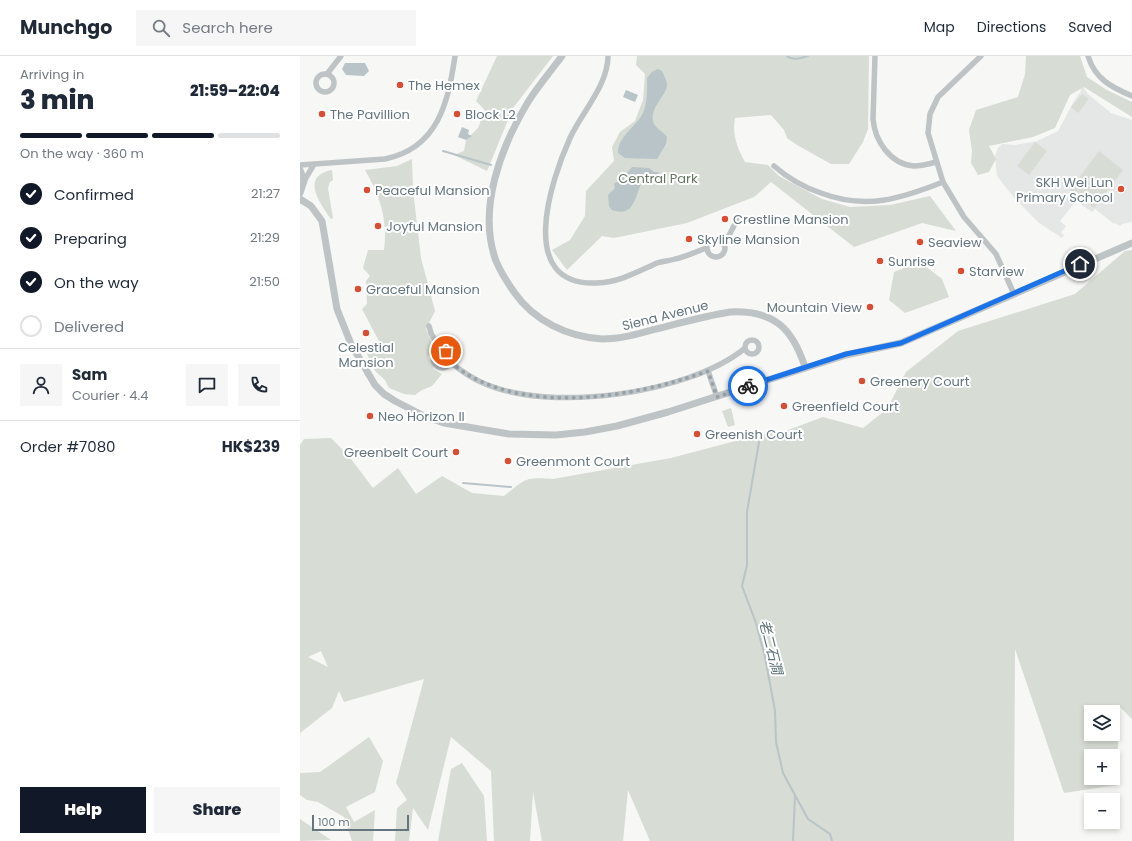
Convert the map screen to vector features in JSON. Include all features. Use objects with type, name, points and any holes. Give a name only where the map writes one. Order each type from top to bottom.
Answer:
[{"type":"street","points":[[326,74],[341,56]]},
{"type":"street","points":[[300,165],[313,166],[395,157],[428,138],[442,114],[451,82],[455,56]]},
{"type":"street","name":"Siena Avenue","points":[[562,56],[529,101],[517,121],[501,159],[492,196],[490,222],[492,246],[502,273],[516,295],[530,311],[552,325],[580,336],[602,339],[628,337],[730,312],[744,311],[763,315],[783,327],[796,342],[804,367]]},
{"type":"street","points":[[608,56],[607,67],[601,82],[571,137],[554,180],[545,237],[550,259],[562,273],[570,279],[578,282],[598,283],[626,277],[658,263],[675,259],[706,248],[708,243],[715,239],[721,241],[724,245]]},
{"type":"street","points":[[875,56],[873,119],[875,130],[881,144],[893,158],[907,165],[920,166],[936,162]]},
{"type":"street","points":[[981,56],[942,92],[932,108],[928,133],[942,182],[959,211],[996,254],[1014,294]]},
{"type":"street","points":[[1088,56],[1092,67],[1103,81],[1132,96]]},
{"type":"street","points":[[303,187],[313,166]]},
{"type":"street","points":[[774,166],[795,182],[806,188],[853,202],[874,202],[908,196],[942,182]]},
{"type":"street","points":[[300,170],[303,187],[311,206],[322,221],[325,231],[337,309],[351,344],[375,385],[384,394],[424,416],[444,423],[509,434],[556,435],[585,432],[617,426],[717,397],[804,367],[857,352],[901,343],[1132,243]]},
{"type":"street","points":[[300,199],[311,206]]},
{"type":"street","points":[[706,248],[710,256],[719,257],[723,254],[724,245],[737,220]]},
{"type":"street","points":[[429,326],[431,334],[440,350],[448,353],[450,362],[472,378],[497,388],[523,393],[566,397],[609,395],[670,384],[708,371],[744,349]]},
{"type":"street","points":[[440,350],[434,355],[434,364],[438,367],[444,368],[450,362]]},
{"type":"street","points":[[708,371],[717,397]]},
{"type":"shaded area","points":[[345,63],[365,63],[369,71],[364,76],[346,75],[342,69]]},
{"type":"shaded area","points":[[658,69],[662,71],[667,87],[654,110],[653,121],[655,126],[667,137],[666,144],[657,159],[625,158],[618,153],[619,147],[623,137],[639,120],[644,111],[647,92],[647,78],[652,72]]},
{"type":"shaded area","points":[[1081,84],[1088,94],[1111,113],[1132,120],[1132,222],[1122,224],[1120,226],[1115,223],[1114,224],[1095,209],[1092,212],[1076,201],[1060,221],[1066,226],[1061,233],[1064,235],[1062,238],[1039,223],[1015,199],[997,176],[995,156],[998,148],[1002,144],[1015,145],[1037,141],[1058,131],[1081,91]]},
{"type":"shaded area","points":[[626,90],[638,95],[635,102],[623,97]]},
{"type":"shaded area","points":[[470,111],[475,116],[470,121],[465,116]]},
{"type":"shaded area","points":[[462,127],[469,130],[468,134],[472,136],[466,140],[458,137]]},
{"type":"shaded area","points":[[632,167],[649,168],[654,172],[659,172],[656,178],[644,179],[631,207],[620,212],[612,210],[609,206],[608,195],[615,188],[614,184]]},
{"type":"green space","points":[[497,56],[553,56],[513,108],[487,171],[454,155],[464,151],[466,140],[478,128],[485,110],[476,101]]},
{"type":"green space","name":"Central Park","points":[[637,56],[869,56],[868,129],[863,142],[849,164],[831,164],[797,145],[787,138],[784,130],[771,115],[735,118],[734,130],[742,156],[745,162],[768,165],[779,176],[822,199],[850,207],[890,205],[930,196],[956,231],[922,223],[854,247],[771,182],[754,197],[687,223],[614,238],[602,236],[567,270],[552,250],[570,240],[585,216],[586,191],[614,161],[612,147],[620,132],[635,121],[643,100],[645,74],[636,65]]},
{"type":"green space","points":[[1026,56],[1080,56],[1087,77],[1107,90],[1132,102],[1132,117],[1084,87],[1070,95],[1055,128],[1033,137],[989,146],[996,159],[989,172],[978,175],[971,163],[972,151],[969,130],[976,110],[1018,97],[1025,74]]},
{"type":"green space","points":[[1082,94],[1089,99],[1078,113],[1071,107]]},
{"type":"green space","points":[[1035,142],[1047,151],[1029,175],[1017,166]]},
{"type":"green space","points":[[1099,151],[1123,170],[1094,208],[1070,190]]},
{"type":"green space","points":[[412,159],[413,190],[421,258],[435,311],[426,329],[435,349],[428,357],[434,369],[442,374],[432,386],[415,395],[404,394],[389,388],[385,380],[375,371],[367,354],[381,345],[362,309],[367,304],[366,281],[370,276],[363,268],[368,250],[384,250],[385,239],[382,208],[375,189],[365,170],[397,166]]},
{"type":"green space","points":[[332,170],[333,180],[330,182],[328,188],[333,218],[331,219],[318,198],[315,191],[315,184],[317,178],[322,173]]},
{"type":"green space","points":[[1132,250],[1132,719],[1120,707],[1120,705],[1084,705],[1084,741],[1118,741],[1118,749],[1084,749],[1084,785],[1117,785],[1064,793],[1015,649],[1014,841],[650,841],[628,790],[623,841],[542,841],[533,792],[530,841],[494,841],[491,771],[451,737],[428,830],[413,808],[409,841],[395,841],[397,808],[407,800],[396,783],[424,679],[344,702],[339,691],[332,708],[300,733],[300,445],[304,439],[331,438],[348,455],[373,488],[398,468],[416,494],[442,476],[472,493],[504,496],[526,480],[536,478],[553,479],[671,458],[758,435],[788,430],[823,417],[863,428],[887,409],[906,372],[958,331],[1075,294],[1125,251]],"holes":[[[321,651],[328,667],[308,657]]]},
{"type":"green space","points":[[920,262],[942,279],[949,297],[905,313],[889,300],[894,272]]},
{"type":"green space","points":[[731,408],[735,425],[728,427],[722,411]]},
{"type":"green space","points":[[369,737],[383,761],[375,792],[346,807],[354,822],[375,810],[373,841],[352,841],[344,817],[318,802],[307,800],[300,795],[300,773],[320,772]]},
{"type":"green space","points":[[462,763],[484,796],[487,841],[438,841],[451,769]]},
{"type":"green space","points":[[300,819],[331,840],[300,841]]},
{"type":"waterway","points":[[787,56],[794,59],[808,56]]},
{"type":"waterway","points":[[443,151],[491,165]]},
{"type":"waterway","name":"老二石澗","points":[[759,442],[747,512],[747,565],[742,586],[756,623],[765,657],[775,711],[776,742],[783,773],[808,819],[830,834],[832,841]]},
{"type":"waterway","points":[[463,483],[511,487]]},
{"type":"waterway","points":[[793,841],[795,796]]},
{"type":"way so far","points":[[446,351],[450,356],[450,362],[460,371],[484,384],[510,391],[545,396],[587,397],[650,389],[708,371],[717,397],[748,386]]},
{"type":"place","name":"The Hemex","points":[[400,85]]},
{"type":"place","name":"The Pavillion","points":[[322,114]]},
{"type":"place","name":"Block L2","points":[[457,114]]},
{"type":"place","name":"SKH Wei Lun Primary School","points":[[1121,189]]},
{"type":"place","name":"Peaceful Mansion","points":[[367,190]]},
{"type":"place","name":"Crestline Mansion","points":[[725,219]]},
{"type":"place","name":"Joyful Mansion","points":[[378,226]]},
{"type":"place","name":"Skyline Mansion","points":[[689,239]]},
{"type":"place","name":"Seaview","points":[[920,242]]},
{"type":"place","name":"Sunrise","points":[[880,261]]},
{"type":"place","name":"Starview","points":[[961,271]]},
{"type":"place","name":"Graceful Mansion","points":[[358,289]]},
{"type":"place","name":"Mountain View","points":[[870,307]]},
{"type":"place","name":"Celestial Mansion","points":[[366,333]]},
{"type":"place","name":"Greenery Court","points":[[862,381]]},
{"type":"place","name":"Greenfield Court","points":[[784,406]]},
{"type":"place","name":"Neo Horizon II","points":[[370,416]]},
{"type":"place","name":"Greenish Court","points":[[697,434]]},
{"type":"place","name":"Greenbelt Court","points":[[456,452]]},
{"type":"place","name":"Greenmont Court","points":[[508,461]]},
{"type":"route","points":[[748,386],[846,354],[901,343],[1080,264]]}]
